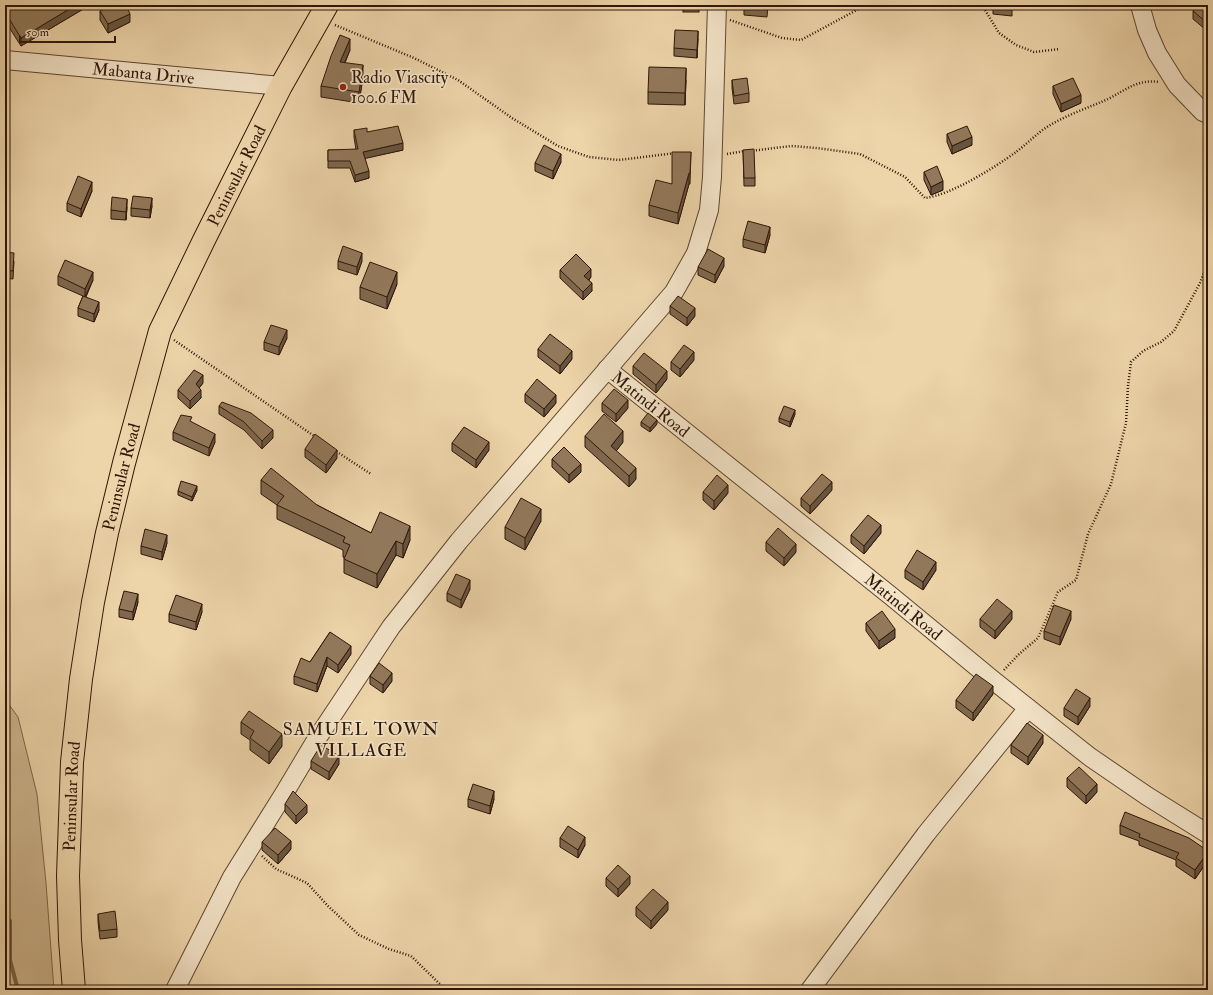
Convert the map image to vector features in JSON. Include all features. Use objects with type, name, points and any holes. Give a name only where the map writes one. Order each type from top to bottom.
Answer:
[{"type":"main road","name":"Peninsular Road","points":[[74,990],[70,940],[68,876],[72,762],[81,679],[93,602],[107,533],[124,462],[160,331],[281,86],[323,12]]},
{"type":"street","points":[[1140,5],[1147,30],[1157,52],[1177,85],[1203,112],[1208,114]]},
{"type":"street","points":[[175,990],[232,877],[316,740],[391,627],[459,541],[674,292],[696,253],[709,210],[712,177],[717,10]]},
{"type":"street","name":"Mabanta Drive","points":[[5,60],[281,86]]},
{"type":"street","name":"Matindi Road","points":[[607,369],[1090,757],[1147,796],[1208,834]]},
{"type":"street","points":[[810,990],[926,834],[1028,708]]},
{"type":"path","points":[[717,10],[782,38],[801,40],[866,5]]},
{"type":"path","points":[[982,5],[999,33],[1016,45],[1034,52],[1060,49]]},
{"type":"path","points":[[323,12],[458,80],[512,118],[558,146],[589,157],[619,160],[681,153]]},
{"type":"path","points":[[713,155],[791,146],[860,154],[905,177],[925,198],[935,197],[975,178],[1016,152],[1047,127],[1136,84],[1155,82],[1177,85]]},
{"type":"path","points":[[994,681],[1018,655],[1038,638],[1058,592],[1076,580],[1088,534],[1111,484],[1126,423],[1131,362],[1143,351],[1161,342],[1174,331],[1200,283],[1208,262]]},
{"type":"path","points":[[160,331],[319,440]]},
{"type":"path","points":[[332,449],[371,474]]},
{"type":"path","points":[[251,847],[276,869],[307,883],[328,906],[359,935],[388,949],[411,956],[446,990]]},
{"type":"shaded area","points":[[5,699],[18,717],[37,794],[46,883],[54,990],[5,990]]},
{"type":"building","points":[[5,5],[76,5],[21,38],[5,12]]},
{"type":"building","points":[[113,5],[126,5],[130,14],[108,24],[100,11]]},
{"type":"building","points":[[744,5],[768,5],[767,9],[744,7]]},
{"type":"building","points":[[1012,5],[1012,8],[993,6]]},
{"type":"building","points":[[1197,5],[1208,5],[1208,19],[1206,22],[1193,11]]},
{"type":"building","points":[[675,30],[698,31],[697,50],[674,48]]},
{"type":"building","points":[[340,35],[350,39],[340,62],[363,65],[359,92],[321,86]]},
{"type":"building","points":[[649,67],[686,68],[685,93],[648,92]]},
{"type":"building","points":[[747,78],[749,93],[734,96],[732,80]]},
{"type":"building","points":[[1073,78],[1081,95],[1061,104],[1053,86]]},
{"type":"building","points":[[398,126],[403,143],[363,152],[369,171],[355,175],[350,161],[328,161],[328,150],[358,149],[354,130],[367,128],[367,132]]},
{"type":"building","points":[[967,126],[972,137],[952,146],[947,134]]},
{"type":"building","points":[[544,145],[561,154],[553,171],[535,163]]},
{"type":"building","points":[[754,149],[755,178],[744,178],[743,150]]},
{"type":"building","points":[[672,152],[691,152],[690,173],[678,213],[649,205],[656,180],[672,184]]},
{"type":"building","points":[[937,166],[943,181],[931,187],[924,172]]},
{"type":"building","points":[[78,176],[92,182],[81,209],[67,203]]},
{"type":"building","points":[[133,196],[152,198],[150,210],[131,208]]},
{"type":"building","points":[[112,197],[127,199],[126,212],[111,210]]},
{"type":"building","points":[[748,221],[770,227],[765,245],[743,239]]},
{"type":"building","points":[[343,246],[362,253],[357,267],[338,261]]},
{"type":"building","points":[[708,249],[724,258],[715,275],[698,267]]},
{"type":"building","points":[[5,252],[14,253],[13,271],[5,270]]},
{"type":"building","points":[[576,254],[591,269],[584,276],[592,283],[583,292],[560,270]]},
{"type":"building","points":[[65,260],[93,272],[85,289],[58,276]]},
{"type":"building","points":[[370,262],[397,272],[387,297],[360,287]]},
{"type":"building","points":[[83,296],[99,302],[94,314],[78,308]]},
{"type":"building","points":[[678,296],[695,308],[687,318],[670,306]]},
{"type":"building","points":[[271,325],[287,330],[279,347],[264,342]]},
{"type":"building","points":[[550,334],[572,351],[560,366],[538,349]]},
{"type":"building","points":[[684,345],[694,352],[680,369],[671,362]]},
{"type":"building","points":[[644,353],[667,371],[656,385],[633,366]]},
{"type":"building","points":[[194,370],[203,375],[196,384],[201,390],[190,401],[178,390]]},
{"type":"building","points":[[537,379],[556,395],[544,409],[525,394]]},
{"type":"building","points":[[614,389],[628,400],[616,414],[602,403]]},
{"type":"building","points":[[222,402],[251,413],[273,430],[262,441],[244,422],[219,406]]},
{"type":"building","points":[[784,406],[795,410],[790,422],[779,418]]},
{"type":"building","points":[[648,413],[657,420],[650,428],[641,422]]},
{"type":"building","points":[[604,414],[623,431],[611,446],[636,468],[629,476],[585,436]]},
{"type":"building","points":[[181,415],[192,417],[190,421],[215,434],[209,448],[173,432]]},
{"type":"building","points":[[464,427],[489,442],[476,460],[452,443]]},
{"type":"building","points":[[315,434],[337,450],[326,465],[305,449]]},
{"type":"building","points":[[564,447],[581,464],[569,475],[552,459]]},
{"type":"building","points":[[271,468],[317,505],[371,533],[380,512],[410,526],[403,544],[396,541],[377,574],[344,559],[350,545],[343,542],[345,537],[277,505],[284,496],[261,480]]},
{"type":"building","points":[[822,474],[832,482],[810,506],[801,498]]},
{"type":"building","points":[[717,475],[728,485],[714,501],[703,492]]},
{"type":"building","points":[[181,481],[197,486],[192,497],[178,491]]},
{"type":"building","points":[[521,498],[541,509],[525,538],[505,527]]},
{"type":"building","points":[[868,515],[881,525],[864,546],[851,535]]},
{"type":"building","points":[[778,528],[796,544],[784,558],[766,542]]},
{"type":"building","points":[[145,529],[167,535],[162,552],[141,546]]},
{"type":"building","points":[[917,550],[936,562],[923,582],[905,570]]},
{"type":"building","points":[[456,574],[470,580],[461,600],[447,593]]},
{"type":"building","points":[[124,591],[138,594],[133,612],[119,609]]},
{"type":"building","points":[[176,595],[202,604],[196,622],[169,614]]},
{"type":"building","points":[[997,599],[1012,611],[995,631],[980,619]]},
{"type":"building","points":[[1054,605],[1071,611],[1060,637],[1044,631]]},
{"type":"building","points":[[882,611],[895,629],[879,641],[866,623]]},
{"type":"building","points":[[330,632],[351,646],[338,665],[327,657],[317,684],[294,676],[301,658],[310,662]]},
{"type":"building","points":[[379,663],[392,673],[383,685],[370,676]]},
{"type":"building","points":[[976,674],[993,686],[973,713],[956,700]]},
{"type":"building","points":[[1076,689],[1090,698],[1078,717],[1064,708]]},
{"type":"building","points":[[249,711],[282,734],[269,752],[250,738],[254,731],[241,722]]},
{"type":"building","points":[[1027,723],[1043,735],[1028,757],[1011,745]]},
{"type":"building","points":[[321,745],[339,756],[329,772],[311,761]]},
{"type":"building","points":[[1079,767],[1097,784],[1086,796],[1067,778]]},
{"type":"building","points":[[473,784],[494,791],[490,806],[468,799]]},
{"type":"building","points":[[293,791],[307,805],[296,816],[285,804]]},
{"type":"building","points":[[1125,812],[1189,838],[1208,852],[1195,870],[1176,858],[1179,853],[1139,837],[1140,834],[1120,825]]},
{"type":"building","points":[[568,826],[585,837],[578,850],[560,838]]},
{"type":"building","points":[[275,828],[291,841],[278,855],[262,842]]},
{"type":"building","points":[[618,865],[630,876],[618,889],[606,878]]},
{"type":"building","points":[[653,889],[668,902],[651,921],[636,907]]},
{"type":"building","points":[[115,911],[117,929],[100,931],[98,914]]},
{"type":"waterway","points":[[5,916],[10,921],[10,960],[18,990]]},
{"type":"place","name":"Radio Viascity 100.6 FM","points":[[343,87]]},
{"type":"district","name":"SAMUEL TOWN VILLAGE","points":[[361,739]]}]
